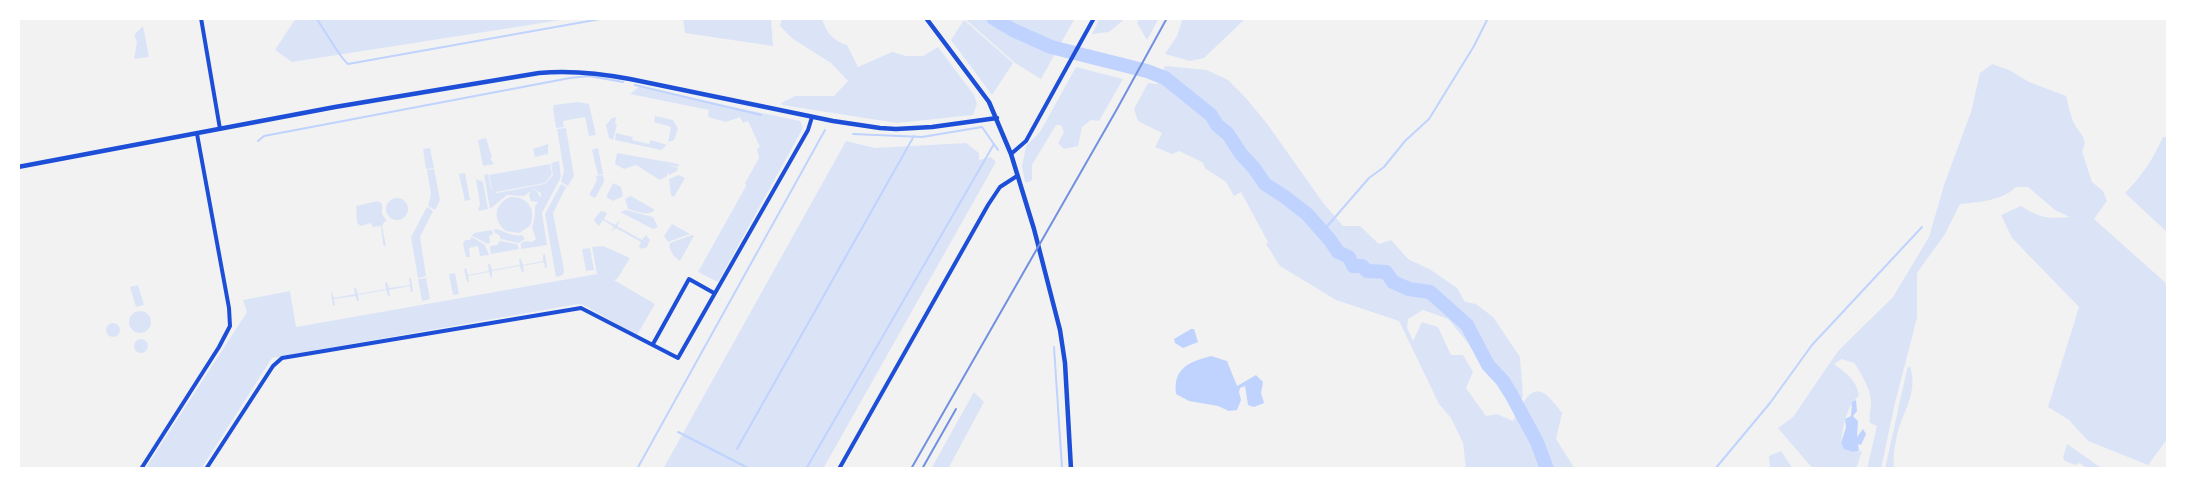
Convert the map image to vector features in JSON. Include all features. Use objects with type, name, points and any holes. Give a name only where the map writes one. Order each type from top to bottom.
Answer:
[{"type":"street","points":[[201,18],[220,129]]},
{"type":"street","points":[[926,18],[989,102],[1011,154],[1034,229],[1060,330],[1065,363],[1071,469]]},
{"type":"street","points":[[1011,154],[1026,141],[1094,18]]},
{"type":"street","points":[[18,167],[458,86],[563,71],[598,73],[838,122],[896,129],[997,118]]},
{"type":"street","points":[[206,469],[273,366],[282,358],[580,308],[678,358],[808,130],[812,117]]},
{"type":"street","points":[[141,469],[230,326],[229,308],[197,134]]},
{"type":"street","points":[[839,469],[988,205],[1000,187],[1017,176]]},
{"type":"street","points":[[653,344],[688,279],[714,293]]},
{"type":"shaded area","points":[[296,18],[574,18],[292,62],[275,50]]},
{"type":"shaded area","points":[[683,18],[769,18],[771,19],[773,46],[685,33]]},
{"type":"shaded area","points":[[782,18],[822,18],[831,35],[847,45],[858,67],[892,52],[906,56],[923,56],[938,47],[974,95],[977,104],[973,115],[897,123],[782,105],[781,103],[795,96],[834,96],[848,81],[831,63],[793,39],[780,26]]},
{"type":"shaded area","points":[[964,18],[1075,18],[1041,79],[1015,63]]},
{"type":"shaded area","points":[[1100,18],[1126,18],[1109,32],[1092,34]]},
{"type":"shaded area","points":[[1140,18],[1159,18],[1147,40],[1137,23]]},
{"type":"shaded area","points":[[1183,18],[1246,18],[1204,58],[1190,61],[1165,54],[1177,36]]},
{"type":"shaded area","points":[[964,20],[1013,63],[992,95],[951,40]]},
{"type":"shaded area","points":[[143,26],[149,57],[134,59],[137,42],[134,35]]},
{"type":"shaded area","points":[[1992,64],[2009,70],[2029,82],[2066,96],[2073,121],[2085,142],[2082,151],[2092,182],[2103,191],[2107,201],[2094,219],[2168,285],[2168,438],[2148,465],[2088,441],[2069,420],[2048,407],[2079,307],[2012,238],[2001,215],[2021,206],[2044,217],[2070,217],[2055,210],[2028,187],[2016,187],[1997,198],[1960,204],[1945,234],[1917,273],[1917,318],[1881,469],[1867,469],[1877,426],[1870,423],[1871,399],[1868,388],[1854,363],[1842,359],[1834,364],[1853,381],[1859,396],[1848,411],[1841,443],[1850,451],[1862,451],[1856,469],[1813,469],[1778,428],[1793,417],[1838,351],[1893,297],[1929,237],[1944,185],[1971,112],[1980,73]]},
{"type":"shaded area","points":[[1165,66],[1207,70],[1228,80],[1268,125],[1324,204],[1343,226],[1360,226],[1379,244],[1391,240],[1408,259],[1431,270],[1457,288],[1465,302],[1476,304],[1493,317],[1520,357],[1523,396],[1516,409],[1511,406],[1468,343],[1448,319],[1423,310],[1408,319],[1407,328],[1413,341],[1422,322],[1438,327],[1451,355],[1463,355],[1473,372],[1466,388],[1486,416],[1497,414],[1513,421],[1529,395],[1540,392],[1546,395],[1562,413],[1556,439],[1575,469],[1466,469],[1463,443],[1451,418],[1439,404],[1399,321],[1336,300],[1280,266],[1266,244],[1268,242],[1241,192],[1234,196],[1226,182],[1206,169],[1202,162],[1179,151],[1172,154],[1155,147],[1162,133],[1138,121],[1134,109],[1148,83],[1157,84]]},
{"type":"shaded area","points":[[1076,67],[1123,79],[1099,121],[1091,120],[1082,127],[1078,146],[1064,149],[1058,143],[1064,132],[1061,125],[1056,125],[1032,165],[1032,180],[1025,182],[1022,166],[1026,146],[1040,132]]},
{"type":"shaded area","points":[[639,87],[800,121],[803,128],[718,282],[698,272],[746,186],[745,183],[759,158],[757,149],[760,147],[748,121],[743,123],[740,117],[726,122],[708,117],[709,110],[630,94]]},
{"type":"shaded area","points":[[578,102],[589,104],[596,135],[589,136],[585,117],[563,121],[564,127],[556,128],[554,105]]},
{"type":"shaded area","points":[[655,116],[673,120],[678,129],[674,140],[668,142],[671,127],[654,122]]},
{"type":"shaded area","points":[[616,117],[615,124],[617,124],[613,140],[609,138],[606,125]]},
{"type":"shaded area","points":[[566,128],[574,176],[568,186],[561,182],[564,171],[557,129]]},
{"type":"shaded area","points":[[616,133],[649,144],[651,140],[667,145],[661,150],[615,140]]},
{"type":"shaded area","points":[[2163,137],[2168,137],[2168,233],[2125,193],[2147,167]]},
{"type":"shaded area","points":[[486,138],[492,157],[490,158],[494,164],[483,166],[478,140]]},
{"type":"shaded area","points":[[846,141],[875,148],[966,143],[979,153],[979,160],[991,157],[996,162],[823,469],[663,469]]},
{"type":"shaded area","points":[[548,144],[548,154],[535,157],[533,149]]},
{"type":"shaded area","points":[[430,148],[434,168],[426,169],[423,149]]},
{"type":"shaded area","points":[[598,148],[603,174],[598,175],[592,150]]},
{"type":"shaded area","points":[[617,153],[679,164],[678,167],[668,165],[678,168],[677,171],[669,175],[668,173],[660,180],[636,165],[624,169],[615,164]]},
{"type":"shaded area","points":[[559,161],[561,177],[542,213],[547,245],[521,249],[521,243],[532,242],[536,239],[532,228],[535,206],[538,202],[531,201],[529,196],[531,191],[524,196],[507,195],[490,209],[484,175],[488,174],[491,189],[497,193],[545,184],[553,175],[551,163]]},
{"type":"shaded area","points":[[550,164],[552,174],[545,183],[496,192],[492,190],[489,175]]},
{"type":"shaded area","points":[[434,169],[440,200],[435,210],[428,206],[431,194],[427,170]]},
{"type":"shaded area","points":[[465,173],[470,200],[465,201],[459,174]]},
{"type":"shaded area","points":[[603,175],[604,182],[595,198],[589,195],[597,180],[596,176]]},
{"type":"shaded area","points":[[679,175],[685,178],[674,197],[671,195],[669,179]]},
{"type":"shaded area","points":[[476,179],[483,182],[488,209],[478,211],[480,204]]},
{"type":"shaded area","points":[[613,183],[621,187],[623,196],[613,201],[606,197]]},
{"type":"shaded area","points":[[561,184],[566,187],[553,213],[564,270],[563,275],[556,277],[545,214]]},
{"type":"shaded area","points":[[631,196],[655,210],[646,213],[628,209],[625,199]]},
{"type":"shaded area","points":[[510,197],[522,199],[531,210],[530,226],[519,233],[506,231],[498,222],[498,208]]},
{"type":"shaded area","points":[[397,198],[405,201],[408,209],[405,217],[397,220],[389,217],[386,209],[389,201]]},
{"type":"shaded area","points":[[378,201],[382,204],[382,214],[387,221],[382,226],[386,246],[383,245],[381,226],[373,227],[371,223],[361,226],[357,223],[356,206]]},
{"type":"shaded area","points":[[427,207],[433,211],[420,237],[426,276],[418,278],[411,237]]},
{"type":"shaded area","points":[[626,210],[653,217],[658,227],[653,229],[620,212]]},
{"type":"shaded area","points":[[601,211],[607,213],[604,219],[615,225],[620,220],[617,226],[642,240],[646,235],[650,240],[647,247],[642,249],[639,247],[641,242],[616,228],[611,232],[614,227],[603,220],[599,226],[594,219]]},
{"type":"shaded area","points":[[672,224],[690,234],[668,242],[664,236]]},
{"type":"shaded area","points":[[494,229],[513,235],[522,235],[525,239],[519,243],[501,239]]},
{"type":"shaded area","points":[[492,230],[493,234],[489,236],[488,244],[472,236],[474,233]]},
{"type":"shaded area","points":[[694,236],[680,261],[672,253],[670,243]]},
{"type":"shaded area","points":[[472,237],[485,245],[489,255],[480,256],[478,246],[469,248],[470,257],[466,257],[463,244],[465,240],[470,240]]},
{"type":"shaded area","points":[[500,241],[517,244],[519,249],[491,254],[490,246],[497,245]]},
{"type":"shaded area","points":[[603,246],[630,258],[617,279],[614,280],[655,304],[637,335],[578,304],[272,358],[201,469],[145,469],[247,312],[243,300],[290,291],[296,327],[597,274],[592,247]]},
{"type":"shaded area","points":[[590,248],[594,270],[586,271],[582,249]]},
{"type":"shaded area","points":[[545,254],[547,268],[544,262],[523,266],[524,272],[522,272],[520,266],[492,271],[491,278],[489,272],[468,276],[469,282],[467,282],[464,269],[466,268],[468,275],[489,271],[488,264],[492,270],[520,265],[519,259],[523,265],[543,261]]},
{"type":"shaded area","points":[[455,273],[459,294],[453,295],[449,274]]},
{"type":"shaded area","points":[[409,278],[411,278],[413,291],[411,292],[410,286],[389,290],[390,296],[386,290],[358,295],[359,301],[355,296],[334,299],[335,305],[333,306],[331,292],[334,298],[355,294],[354,288],[358,294],[386,289],[385,283],[387,282],[389,288],[410,285]]},
{"type":"shaded area","points":[[426,278],[430,299],[422,301],[418,279]]},
{"type":"shaded area","points":[[138,285],[144,305],[136,307],[130,287]]},
{"type":"shaded area","points":[[140,311],[148,314],[151,322],[148,330],[140,333],[132,330],[129,322],[132,314]]},
{"type":"shaded area","points":[[113,323],[118,325],[120,330],[118,335],[113,337],[108,335],[106,330],[108,325]]},
{"type":"shaded area","points":[[138,339],[144,339],[148,346],[144,353],[138,353],[134,349],[134,343]]},
{"type":"shaded area","points":[[1910,366],[1912,391],[1898,431],[1894,450],[1894,469],[1885,469],[1907,369]]},
{"type":"shaded area","points":[[974,392],[984,402],[948,469],[931,469]]},
{"type":"shaded area","points":[[2067,444],[2103,469],[2087,469],[2080,463],[2075,465],[2065,461],[2063,457]]},
{"type":"shaded area","points":[[1781,451],[1793,469],[1770,469],[1769,456]]},
{"type":"water","points":[[1194,329],[1198,342],[1183,348],[1175,343],[1174,339]]},
{"type":"water","points":[[1211,356],[1227,361],[1237,386],[1256,375],[1263,382],[1261,393],[1264,403],[1254,407],[1248,405],[1245,386],[1240,388],[1241,400],[1237,410],[1229,411],[1218,406],[1189,401],[1176,394],[1177,378],[1180,372],[1189,364]]},
{"type":"water","points":[[1856,400],[1857,411],[1853,416],[1858,421],[1857,437],[1863,429],[1866,434],[1861,445],[1858,444],[1859,451],[1853,452],[1844,449],[1841,443],[1846,427],[1845,419],[1851,416],[1852,402]]},
{"type":"waterway","points":[[316,18],[340,56],[348,64],[606,18]]},
{"type":"waterway","points":[[993,18],[1051,47],[1147,71],[1165,78],[1211,115],[1265,184],[1307,214],[1338,252],[1349,257],[1353,266],[1362,266],[1367,271],[1386,272],[1393,282],[1409,289],[1430,292],[1467,325],[1488,365],[1503,381],[1511,394],[1537,442],[1547,469]]},
{"type":"waterway","points":[[1323,231],[1369,178],[1384,167],[1405,141],[1429,119],[1474,46],[1488,18]]},
{"type":"waterway","points":[[258,141],[264,136],[570,78],[589,76],[623,82]]},
{"type":"waterway","points":[[635,85],[761,115]]},
{"type":"waterway","points":[[853,134],[922,137],[982,127],[998,150]]},
{"type":"waterway","points":[[637,469],[825,130]]},
{"type":"waterway","points":[[737,449],[914,136]]},
{"type":"waterway","points":[[806,469],[994,144]]},
{"type":"waterway","points":[[1715,469],[1770,403],[1812,345],[1922,227]]},
{"type":"waterway","points":[[1054,347],[1062,468]]},
{"type":"waterway","points":[[678,432],[750,469]]},
{"type":"railway","points":[[911,469],[1167,18]]},
{"type":"railway","points":[[922,469],[956,409]]}]
